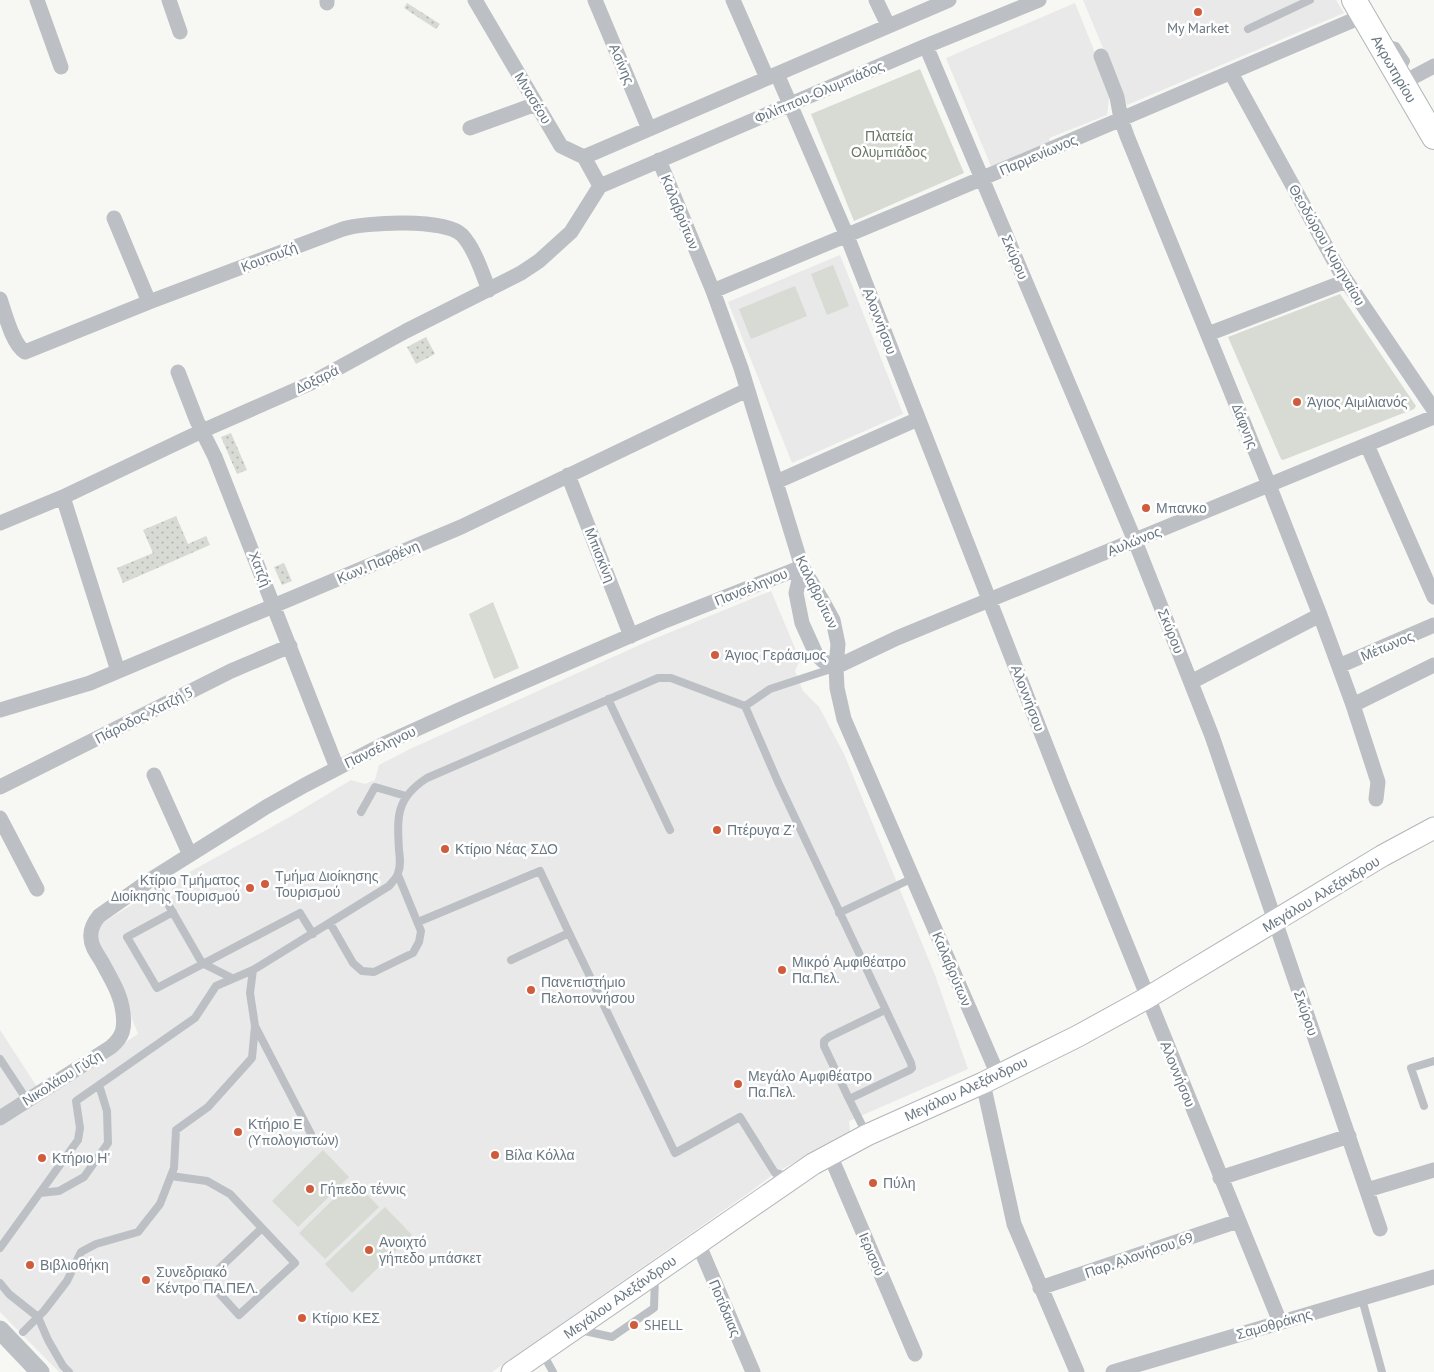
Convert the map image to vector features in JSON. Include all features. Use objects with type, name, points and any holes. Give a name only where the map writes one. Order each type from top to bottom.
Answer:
[{"type":"main road","name":"Ακρωτηρίου","points":[[1358,8],[1434,137]]},
{"type":"main road","name":"Μεγάλου Αλεξάνδρου","points":[[512,1372],[793,1177],[830,1155],[867,1135],[990,1079],[1078,1036],[1148,998],[1382,856],[1434,828]]},
{"type":"street","points":[[37,0],[62,67]]},
{"type":"street","points":[[169,0],[180,32]]},
{"type":"street","name":"Μνασέου","points":[[474,0],[561,146],[584,157]]},
{"type":"street","name":"Ασίνης","points":[[595,0],[649,129]]},
{"type":"street","name":"Αλοννήσου","points":[[733,0],[772,76],[790,105],[847,236],[989,600],[1220,1178],[1280,1322]]},
{"type":"street","points":[[876,0],[888,25]]},
{"type":"street","points":[[600,186],[584,157],[949,0]]},
{"type":"street","name":"Φιλίππου-Ολυμπιάδος","points":[[600,186],[926,46],[1039,0]]},
{"type":"street","name":"Παρμενίωνος","points":[[713,291],[982,179],[1231,72],[1358,8]]},
{"type":"street","name":"Σκύρου","points":[[926,46],[1135,541],[1212,736],[1380,1229]]},
{"type":"street","name":"Δάφνης","points":[[1101,56],[1117,96],[1121,120],[1320,615],[1353,705],[1378,782],[1376,800]]},
{"type":"street","points":[[1400,79],[1434,66]]},
{"type":"street","name":"Θεοδώρου Κυρηναίου","points":[[1231,72],[1311,222],[1346,281],[1434,410]]},
{"type":"street","points":[[470,128],[536,104]]},
{"type":"street","name":"Καλαβρύτων","points":[[659,160],[713,291],[741,368],[802,567],[832,620],[838,644],[836,667],[838,698],[844,719],[913,878],[990,1079],[1014,1224],[1077,1372]]},
{"type":"street","name":"Δοξαρά","points":[[0,523],[63,497],[202,431],[311,383],[406,330],[489,290],[539,261],[564,240],[600,186]]},
{"type":"street","points":[[114,218],[149,302]]},
{"type":"street","name":"Κουτουζή","points":[[0,299],[14,340],[20,350],[25,352],[149,302],[343,229],[352,226],[388,223],[440,226],[458,232],[470,246],[489,290]]},
{"type":"street","points":[[1208,334],[1346,281]]},
{"type":"street","name":"Χατζή","points":[[178,372],[202,431],[215,457],[337,768]]},
{"type":"street","name":"Κων. Παρθένη","points":[[0,710],[80,687],[461,527],[747,390]]},
{"type":"street","name":"Αυλώνος","points":[[836,667],[897,638],[1434,417]]},
{"type":"street","points":[[776,482],[918,419]]},
{"type":"street","points":[[1367,445],[1434,598]]},
{"type":"street","name":"Μπισκίνη","points":[[568,475],[631,636]]},
{"type":"street","points":[[63,497],[118,671]]},
{"type":"street","points":[[802,567],[796,593],[802,623],[816,654],[823,661],[836,667]]},
{"type":"street","name":"Πανσέληνου","points":[[122,1037],[124,1022],[121,999],[92,944],[91,932],[99,916],[153,878],[282,798],[337,768],[445,716],[631,636],[802,567]]},
{"type":"street","points":[[1190,682],[1320,615]]},
{"type":"street","name":"Μέτωνος","points":[[1338,666],[1434,625]]},
{"type":"street","name":"Πάροδος Χατζή 5","points":[[0,787],[231,671],[290,646]]},
{"type":"street","points":[[1353,705],[1434,665]]},
{"type":"street","points":[[154,775],[190,855]]},
{"type":"street","points":[[0,818],[37,890]]},
{"type":"street","name":"Νικολάου Γύζη","points":[[0,1118],[111,1047],[122,1037]]},
{"type":"street","points":[[1220,1178],[1349,1136]]},
{"type":"street","name":"Ιερισού","points":[[830,1155],[915,1354]]},
{"type":"street","points":[[1367,1190],[1434,1170]]},
{"type":"street","name":"Παρ. Αλονήσου 69","points":[[1040,1288],[1238,1221]]},
{"type":"street","name":"Ποτίδαιας","points":[[698,1243],[753,1372]]},
{"type":"street","name":"Σαμοθράκης","points":[[1113,1372],[1434,1277]]},
{"type":"street","points":[[0,1330],[40,1372]]},
{"type":"lane","points":[[1248,28],[1310,0]]},
{"type":"lane","points":[[745,706],[770,689],[836,667]]},
{"type":"lane","points":[[0,1248],[78,1140],[80,1128],[76,1101],[195,1018],[216,986],[253,970],[389,886],[398,875],[400,865],[398,826],[400,808],[413,787],[427,778],[652,680],[671,678],[745,706],[778,782],[911,1063],[912,1068],[849,1099]]},
{"type":"lane","points":[[608,698],[670,830]]},
{"type":"lane","points":[[361,812],[375,787],[406,796]]},
{"type":"lane","points":[[418,922],[540,871],[674,1153],[740,1117],[775,1173],[793,1177]]},
{"type":"lane","points":[[330,923],[353,963],[362,971],[374,972],[413,953],[419,942],[421,931],[398,875]]},
{"type":"lane","points":[[153,878],[202,963],[232,978]]},
{"type":"lane","points":[[839,913],[913,878]]},
{"type":"lane","points":[[172,912],[127,937],[157,988],[300,913],[313,934]]},
{"type":"lane","points":[[511,960],[569,933]]},
{"type":"lane","points":[[23,1332],[38,1317],[67,1281],[81,1252],[96,1244],[138,1232],[160,1204],[174,1168],[176,1130],[208,1107],[252,1058],[255,1026],[250,993],[253,970]]},
{"type":"lane","points":[[867,1135],[824,1046],[824,1041],[885,1010]]},
{"type":"lane","points":[[255,1026],[311,1134]]},
{"type":"lane","points":[[0,1059],[28,1100]]},
{"type":"lane","points":[[1424,1106],[1411,1068],[1434,1061]]},
{"type":"lane","points":[[40,1193],[59,1191],[84,1177],[108,1143],[107,1111],[99,1085]]},
{"type":"lane","points":[[171,1176],[207,1181],[230,1194],[296,1263],[239,1315],[207,1280],[262,1228]]},
{"type":"lane","points":[[575,1329],[612,1337],[626,1328],[654,1308],[656,1273]]},
{"type":"lane","points":[[0,1283],[9,1294],[38,1317],[48,1340],[63,1366],[69,1372]]},
{"type":"lane","points":[[1362,1299],[1382,1372]]},
{"type":"lane","points":[[542,1352],[553,1372]]},
{"type":"shaded area","points":[[1083,0],[1336,0],[1344,13],[1127,105]]},
{"type":"shaded area","points":[[1075,3],[1110,90],[1107,115],[1049,138],[1050,142],[991,166],[946,58]]},
{"type":"shaded area","points":[[840,255],[903,414],[792,463],[728,302]]},
{"type":"shaded area","name":"Πανεπιστήμιο Πελοποννήσου","points":[[771,591],[800,660],[795,671],[803,691],[819,707],[844,754],[935,975],[968,1069],[849,1121],[850,1132],[775,1173],[492,1372],[59,1372],[0,1312],[0,1030],[43,1096],[138,1034],[125,1000],[100,951],[97,935],[99,925],[141,899],[147,899],[156,903],[171,895],[173,881],[288,818],[351,780],[365,784],[375,780],[379,765],[410,749],[644,643]]},
{"type":"green space","points":[[407,3],[440,24],[436,29],[404,8]]},
{"type":"green space","name":"Πλατεία Ολυμπιάδος","points":[[920,69],[964,173],[854,221],[811,114]]},
{"type":"green space","points":[[833,265],[849,306],[827,315],[811,274]]},
{"type":"green space","points":[[795,286],[807,316],[751,339],[739,309]]},
{"type":"green space","points":[[1340,294],[1416,406],[1414,409],[1283,460],[1228,337]]},
{"type":"green space","points":[[426,337],[435,354],[416,364],[407,347]]},
{"type":"green space","points":[[231,433],[247,470],[237,474],[221,437]]},
{"type":"green space","points":[[176,516],[188,544],[206,536],[210,545],[123,583],[117,568],[153,553],[143,530]]},
{"type":"green space","points":[[284,563],[292,581],[282,585],[274,567]]},
{"type":"green space","points":[[493,602],[519,668],[494,679],[469,614]]},
{"type":"green space","name":"Γήπεδο τέννις","points":[[323,1150],[349,1177],[298,1227],[272,1201]]},
{"type":"green space","name":"Ανοιχτό γήπεδο μπάσκετ","points":[[353,1180],[379,1207],[325,1259],[299,1233]]},
{"type":"green space","name":"Ανοιχτό γήπεδο μπάσκετ","points":[[385,1207],[412,1235],[352,1293],[325,1264]]},
{"type":"place","name":"My Market","points":[[1198,12]]},
{"type":"place","name":"Άγιος Αιμιλιανός","points":[[1297,402]]},
{"type":"place","name":"Μπανκο","points":[[1146,508]]},
{"type":"place","name":"Άγιος Γεράσιμος","points":[[715,655]]},
{"type":"place","name":"Πτέρυγα Ζ'","points":[[717,830]]},
{"type":"place","name":"Κτίριο Νέας ΣΔΟ","points":[[445,849]]},
{"type":"place","name":"Τμήμα Διοίκησης Τουρισμού","points":[[265,884]]},
{"type":"place","name":"Κτίριο Τμήματος Διοίκησης Τουρισμού","points":[[250,888]]},
{"type":"place","name":"Μικρό Αμφιθέατρο Πα.Πελ.","points":[[782,970]]},
{"type":"place","name":"Πανεπιστήμιο Πελοποννήσου","points":[[531,990]]},
{"type":"place","name":"Μεγάλο Αμφιθέατρο Πα.Πελ.","points":[[738,1084]]},
{"type":"place","name":"Κτήριο Ε (Υπολογιστών)","points":[[238,1132]]},
{"type":"place","name":"Βίλα Κόλλα","points":[[495,1155]]},
{"type":"place","name":"Κτήριο Η'","points":[[42,1158]]},
{"type":"place","name":"Πύλη","points":[[873,1183]]},
{"type":"place","name":"Γήπεδο τέννις","points":[[310,1189]]},
{"type":"place","name":"Ανοιχτό γήπεδο μπάσκετ","points":[[369,1250]]},
{"type":"place","name":"Βιβλιοθήκη","points":[[30,1265]]},
{"type":"place","name":"Συνεδριακό Κέντρο ΠΑ.ΠΕΛ.","points":[[146,1280]]},
{"type":"place","name":"Κτίριο ΚΕΣ","points":[[302,1318]]},
{"type":"place","name":"SHELL","points":[[634,1325]]}]
